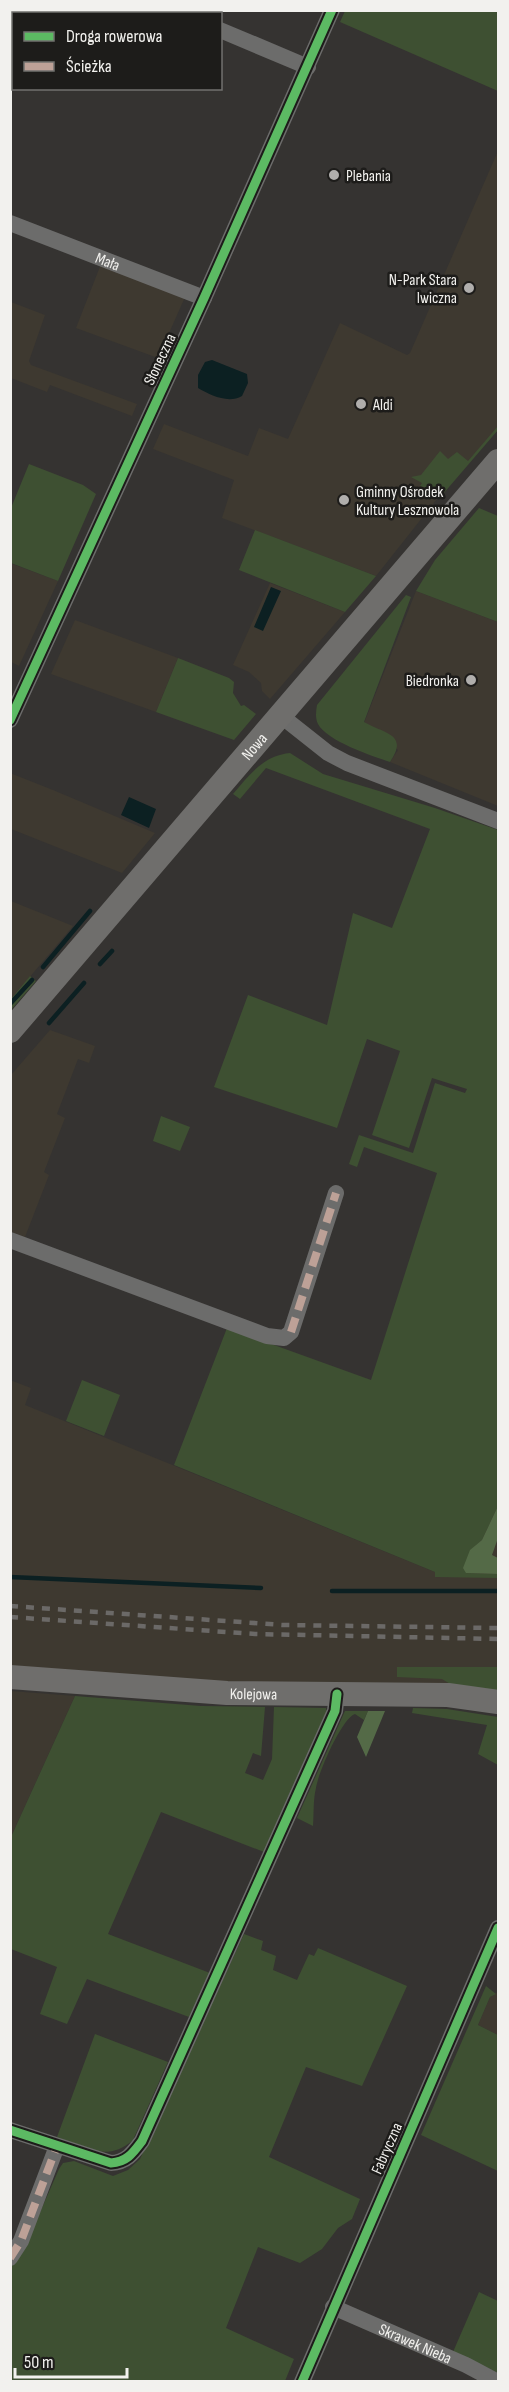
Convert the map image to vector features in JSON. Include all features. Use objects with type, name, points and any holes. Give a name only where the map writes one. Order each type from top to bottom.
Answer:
[{"type":"main road","name":"Nowa","points":[[10,1031],[498,461]]},
{"type":"main road","name":"Kolejowa","points":[[10,1677],[227,1693],[448,1695],[498,1702]]},
{"type":"street","name":"Słoneczna","points":[[10,720],[204,298],[332,10]]},
{"type":"street","points":[[222,31],[308,67]]},
{"type":"street","name":"Mała","points":[[10,223],[204,298]]},
{"type":"street","points":[[280,715],[328,753],[347,763],[498,821]]},
{"type":"street","points":[[10,1240],[267,1336],[284,1338],[291,1332],[336,1193]]},
{"type":"street","points":[[10,2130],[111,2163],[120,2162],[131,2156],[142,2141],[335,1711],[337,1694]]},
{"type":"street","name":"Fabryczna","points":[[302,2382],[498,1928]]},
{"type":"street","points":[[10,2258],[21,2241],[57,2146]]},
{"type":"street","name":"Skrawek Nieba","points":[[333,2307],[466,2364],[498,2382]]},
{"type":"shaded area","name":"N-Park Stara Iwiczna","points":[[498,151],[498,430],[441,494],[376,576],[222,518],[234,480],[153,449],[164,424],[248,456],[259,428],[288,439],[340,323],[407,355],[410,353]]},
{"type":"shaded area","points":[[101,264],[185,297],[158,358],[76,328]]},
{"type":"shaded area","points":[[11,302],[45,315],[29,361],[31,365],[137,404],[132,416],[50,385],[47,392],[11,378]]},
{"type":"shaded area","points":[[10,563],[58,581],[19,666],[11,662]]},
{"type":"shaded area","points":[[270,583],[345,612],[270,699],[262,691],[261,683],[249,672],[233,665]]},
{"type":"shaded area","points":[[416,591],[498,622],[498,806],[390,762],[398,750],[364,723]]},
{"type":"shaded area","points":[[75,620],[178,658],[156,712],[51,674]]},
{"type":"shaded area","points":[[10,773],[155,833],[122,873],[11,829]]},
{"type":"shaded area","points":[[11,901],[73,926],[11,999]]},
{"type":"shaded area","points":[[50,1030],[95,1046],[89,1063],[78,1059],[57,1114],[65,1118],[44,1172],[49,1175],[25,1237],[11,1232],[11,1075]]},
{"type":"shaded area","points":[[10,1380],[31,1388],[25,1405],[435,1572],[435,1577],[498,1478],[498,1694],[261,1686],[11,1668]]},
{"type":"shaded area","points":[[11,1691],[75,1696],[11,1837]]},
{"type":"shaded area","points":[[498,1992],[498,2035],[478,2025],[490,1997]]},
{"type":"green space","points":[[345,11],[498,11],[498,91],[340,22]]},
{"type":"green space","points":[[498,426],[498,430],[443,494],[420,486],[422,483],[411,477],[421,475],[440,451],[448,459],[457,452],[468,461]]},
{"type":"green space","points":[[29,464],[83,485],[96,494],[58,581],[11,563],[11,508]]},
{"type":"green space","points":[[479,508],[498,516],[498,622],[416,591],[435,560]]},
{"type":"green space","points":[[255,530],[376,576],[345,612],[239,570]]},
{"type":"green space","points":[[406,595],[411,597],[364,722],[396,740],[397,746],[390,762],[351,747],[331,736],[318,724],[316,710],[317,705]]},
{"type":"green space","points":[[178,658],[229,678],[234,682],[233,693],[241,706],[244,705],[256,714],[234,740],[156,712]]},
{"type":"green space","points":[[290,753],[323,774],[498,830],[498,1506],[482,1540],[474,1547],[466,1573],[498,1574],[498,1578],[435,1577],[435,1572],[174,1465],[227,1328],[371,1380],[437,1173],[364,1147],[357,1167],[349,1164],[359,1135],[413,1153],[435,1083],[465,1093],[467,1089],[432,1078],[409,1148],[372,1135],[400,1051],[367,1039],[337,1128],[214,1087],[248,995],[327,1025],[353,913],[392,928],[430,829],[266,768],[240,799],[233,794],[258,767],[272,758]]},
{"type":"green space","points":[[30,976],[36,981],[11,1010],[11,999]]},
{"type":"green space","points":[[161,1116],[190,1127],[180,1151],[153,1141]]},
{"type":"green space","points":[[82,1380],[120,1395],[104,1436],[66,1421]]},
{"type":"green space","points":[[498,1506],[498,1538],[492,1555],[498,1558],[498,1574],[466,1573],[463,1568],[470,1550],[482,1540]]},
{"type":"green space","points":[[397,1667],[498,1667],[498,1694],[455,1687],[442,1679],[397,1677]]},
{"type":"green space","points":[[75,1696],[201,1706],[265,1707],[261,1756],[253,1753],[245,1773],[263,1780],[272,1759],[274,1707],[326,1708],[327,1714],[264,1852],[161,1812],[108,1934],[210,1973],[189,2017],[87,1979],[67,2024],[40,2014],[57,1967],[11,1949],[11,1837]]},
{"type":"green space","points":[[413,1708],[447,1709],[498,1717],[498,1765],[478,1754],[487,1725],[412,1713]]},
{"type":"green space","points":[[345,1711],[368,1711],[364,1720],[355,1714],[350,1718],[331,1747],[316,1788],[313,1826],[297,1818]]},
{"type":"green space","points":[[368,1711],[385,1711],[366,1757],[357,1737]]},
{"type":"green space","points":[[244,1934],[263,1941],[261,1950],[276,1956],[273,1970],[297,1980],[309,1954],[314,1956],[318,1948],[407,1986],[362,2086],[306,2067],[269,2157],[360,2199],[352,2219],[338,2228],[322,2249],[300,2263],[258,2247],[226,2328],[294,2359],[285,2381],[11,2381],[10,2267],[23,2251],[59,2169],[63,2163],[74,2161],[113,2176],[128,2170],[140,2159]]},
{"type":"green space","points":[[486,1986],[496,1994],[490,1997],[478,2025],[498,2035],[498,2171],[421,2135]]},
{"type":"green space","points":[[95,2034],[168,2062],[133,2140],[114,2151],[96,2151],[57,2137]]},
{"type":"green space","points":[[479,2292],[498,2301],[498,2373],[453,2352]]},
{"type":"water","points":[[212,360],[247,374],[248,383],[242,396],[225,399],[198,388],[198,375],[205,362]]},
{"type":"water","points":[[271,587],[281,591],[263,631],[254,627]]},
{"type":"water","points":[[129,797],[156,809],[149,828],[121,815]]},
{"type":"waterway","points":[[43,967],[90,911]]},
{"type":"waterway","points":[[100,964],[112,951]]},
{"type":"waterway","points":[[10,1004],[32,980]]},
{"type":"waterway","points":[[49,1023],[84,983]]},
{"type":"waterway","points":[[10,1577],[261,1588]]},
{"type":"waterway","points":[[332,1591],[498,1591]]},
{"type":"railway","points":[[10,1606],[283,1625],[498,1628]]},
{"type":"railway","points":[[10,1617],[255,1634],[498,1639]]},
{"type":"marked path","points":[[291,1332],[336,1193]]},
{"type":"marked path","points":[[10,2258],[21,2241],[57,2146]]},
{"type":"cycle path","points":[[10,720],[204,298],[332,10]]},
{"type":"cycle path","points":[[10,2130],[111,2163],[125,2159],[139,2145],[335,1711],[337,1694]]},
{"type":"cycle path","points":[[302,2382],[498,1928]]},
{"type":"place","name":"Plebania","points":[[334,175]]},
{"type":"place","name":"N-Park Stara Iwiczna","points":[[469,288]]},
{"type":"place","name":"Aldi","points":[[361,404]]},
{"type":"place","name":"Gminny Ośrodek Kultury Lesznowola","points":[[344,500]]},
{"type":"place","name":"Biedronka","points":[[471,680]]}]
